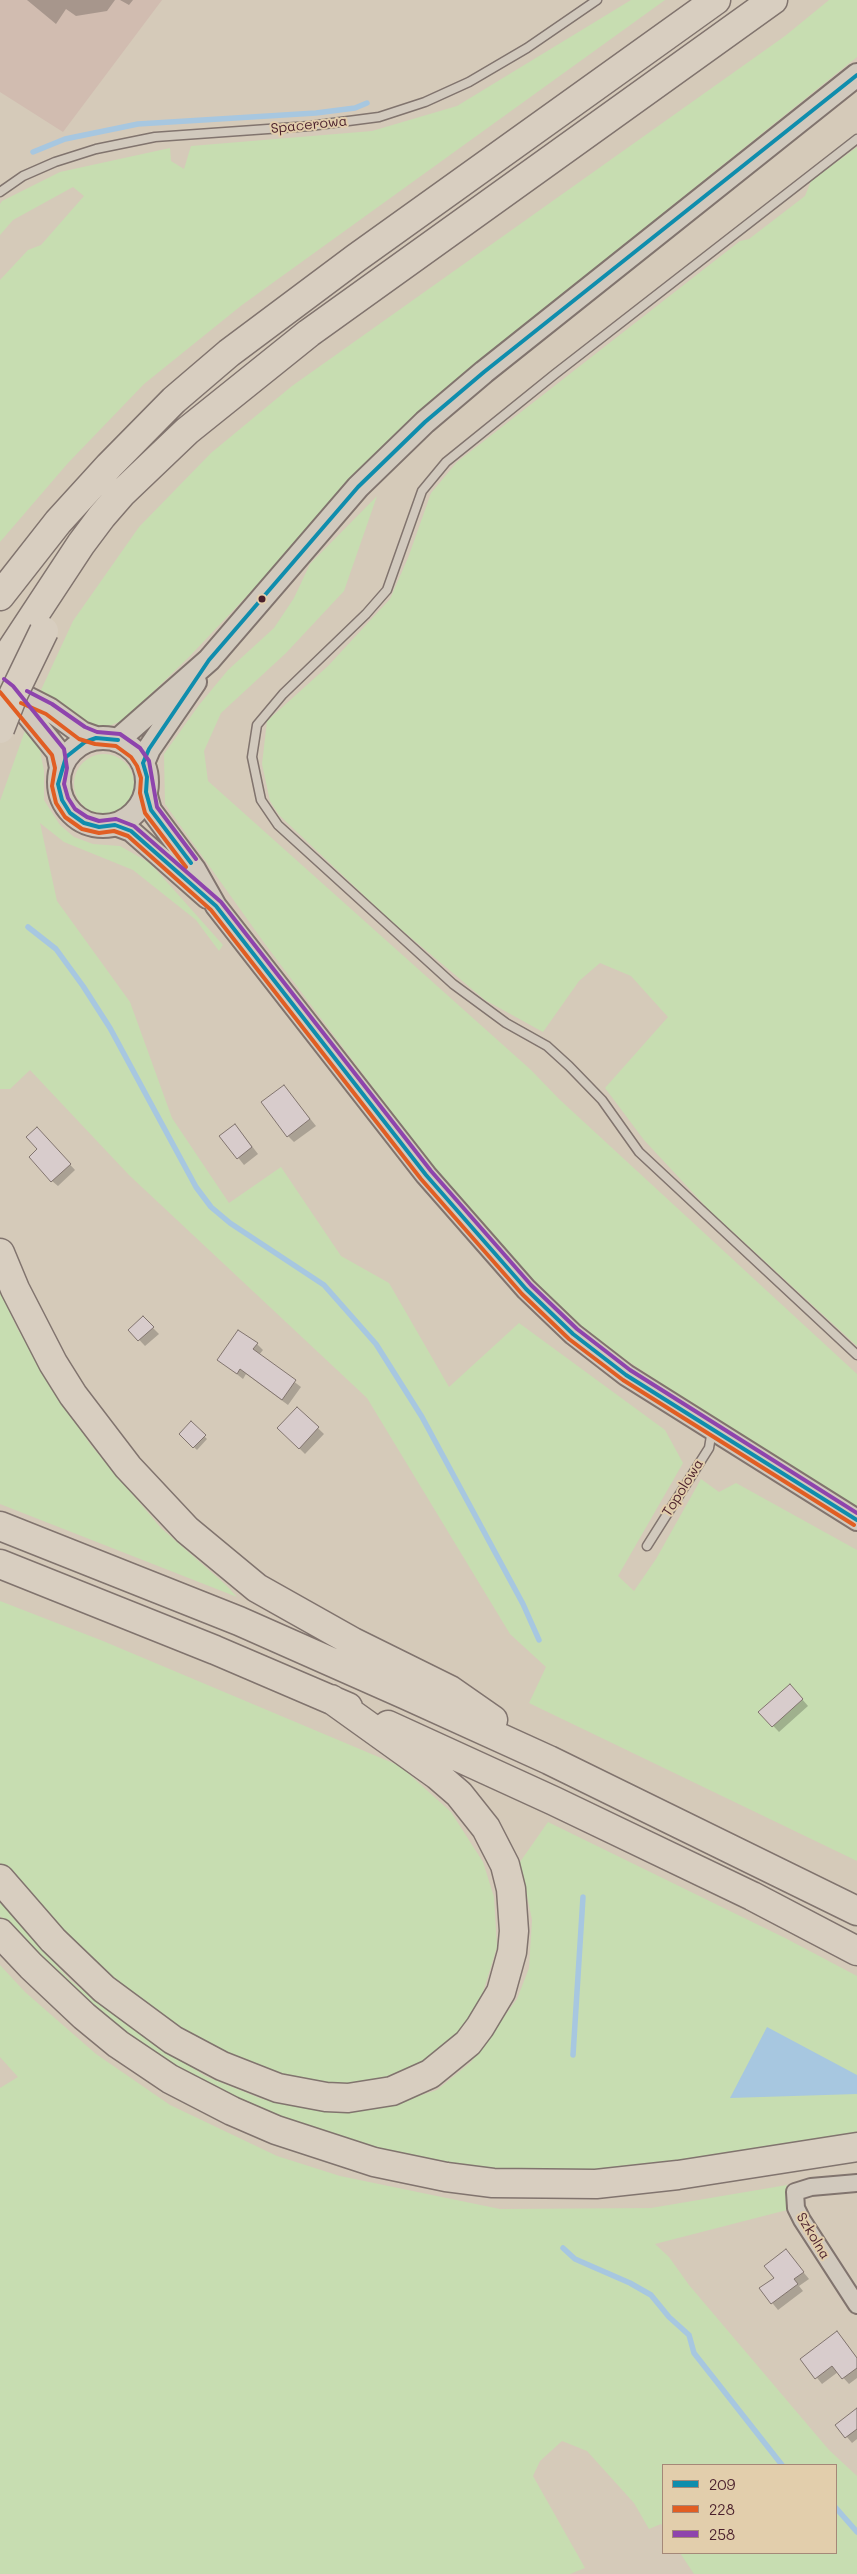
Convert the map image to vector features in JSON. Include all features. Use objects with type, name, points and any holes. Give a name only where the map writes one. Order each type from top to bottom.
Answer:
[{"type":"highway","points":[[0,596],[58,522],[108,466],[168,406],[229,353],[348,263],[716,0]]},
{"type":"highway","points":[[3,680],[37,626],[121,518],[222,402],[309,333],[773,0]]},
{"type":"highway","points":[[0,728],[37,626]]},
{"type":"highway","points":[[0,1253],[19,1298],[73,1395],[128,1468],[187,1530],[257,1588],[353,1642],[450,1690],[549,1760]]},
{"type":"highway","points":[[0,1526],[239,1621],[549,1760],[857,1911]]},
{"type":"highway","points":[[0,1564],[196,1642],[331,1700],[554,1801],[752,1896],[857,1951]]},
{"type":"highway","points":[[0,1879],[53,1940],[104,1989],[173,2040],[222,2066],[278,2088],[326,2098],[348,2098],[392,2091],[430,2074],[468,2043],[501,1992],[512,1952],[514,1931],[511,1889],[507,1873],[486,1828],[459,1794],[437,1775],[331,1700]]},
{"type":"highway","points":[[0,1933],[31,1966],[84,2016],[132,2054],[170,2079],[232,2111],[276,2130],[374,2162],[446,2177],[493,2183],[596,2184],[678,2175],[857,2147]]},
{"type":"main road","points":[[143,763],[149,749],[209,660],[358,487],[425,422],[484,372],[857,75]]},
{"type":"main road","points":[[3,680],[49,709],[82,733],[107,739],[135,752],[143,763],[148,777],[146,792],[136,813],[116,825],[100,827],[84,823],[70,813],[62,800],[58,784],[61,768],[66,757],[74,748],[107,739],[209,660]]},
{"type":"main road","points":[[3,680],[58,752],[61,768]]},
{"type":"street","points":[[146,792],[151,810],[195,869],[216,906],[426,1175],[526,1289],[573,1334],[618,1369],[857,1520]]},
{"type":"street","points":[[116,825],[131,831],[216,906]]},
{"type":"street","name":"Szkolna","points":[[857,2183],[811,2187],[795,2192],[796,2208],[802,2220],[857,2305]]},
{"type":"lane","name":"Spacerowa","points":[[0,192],[24,176],[55,162],[155,137],[310,126],[378,117],[425,102],[469,82],[527,48],[597,0]]},
{"type":"lane","points":[[857,139],[555,374],[446,462],[422,491],[387,590],[366,614],[282,694],[257,725],[252,757],[261,800],[278,825],[453,984],[506,1023],[547,1046],[569,1066],[602,1100],[639,1152],[857,1355]]},
{"type":"lane","name":"Topolowa","points":[[647,1546],[708,1448],[712,1428]]},
{"type":"shaded area","points":[[0,0],[162,0],[63,132],[0,92]]},
{"type":"green space","points":[[631,0],[665,0],[242,305],[144,384],[68,463],[0,542],[0,280],[28,250],[41,245],[84,196],[73,187],[13,220],[0,235],[0,204],[2,201],[60,172],[170,148],[171,161],[184,169],[191,146],[372,131],[457,106]]},
{"type":"green space","points":[[829,0],[857,0],[857,57],[438,394],[189,657],[124,720],[101,729],[82,723],[41,690],[73,621],[139,527],[211,453],[292,386],[785,36]]},
{"type":"green space","points":[[857,147],[857,1346],[709,1210],[644,1140],[605,1088],[668,1017],[631,976],[600,963],[579,981],[543,1032],[485,1000],[391,921],[279,815],[270,801],[262,764],[267,721],[328,666],[390,599],[408,558],[431,493],[457,462],[740,241],[749,239],[805,196],[811,181]]},
{"type":"green space","points":[[377,496],[344,591],[286,653],[221,713],[204,751],[208,781],[531,1070],[559,1099],[857,1374],[857,1510],[693,1405],[582,1330],[510,1261],[452,1192],[265,944],[165,804],[164,754],[199,705],[228,670],[274,628],[294,598],[310,564]]},
{"type":"green space","points":[[27,725],[40,750],[44,771],[44,800],[60,825],[74,837],[93,844],[120,846],[150,863],[223,945],[219,951],[196,920],[133,870],[64,842],[40,823],[57,901],[130,1002],[172,1118],[229,1203],[281,1167],[341,1256],[389,1283],[449,1387],[519,1323],[665,1430],[683,1463],[618,1576],[634,1591],[656,1559],[701,1479],[719,1492],[736,1483],[857,1550],[857,1861],[529,1703],[546,1667],[510,1634],[367,1398],[129,1175],[30,1070],[10,1089],[0,1089],[0,801]]},
{"type":"green space","points":[[98,754],[110,754],[121,759],[129,767],[134,778],[132,796],[121,809],[110,814],[98,814],[87,809],[79,801],[74,790],[74,778],[79,767],[87,759]]},
{"type":"green space","points":[[0,1289],[17,1328],[90,1444],[161,1528],[237,1597],[0,1504]]},
{"type":"green space","points":[[0,1601],[103,1641],[400,1766],[451,1812],[483,1862],[494,1897],[497,1947],[479,2005],[455,2040],[416,2067],[360,2085],[306,2084],[245,2065],[184,2034],[121,1989],[49,1921],[0,1863]]},
{"type":"green space","points":[[548,1822],[785,1938],[857,1976],[857,2134],[624,2170],[548,2173],[453,2169],[368,2150],[261,2113],[169,2065],[96,2013],[23,1945],[0,1916],[0,1902],[70,1980],[127,2024],[205,2076],[262,2099],[321,2111],[381,2108],[437,2090],[471,2062],[517,1999],[529,1968],[532,1920],[520,1862]]},
{"type":"green space","points":[[0,1965],[25,1992],[96,2054],[170,2105],[277,2156],[340,2176],[500,2209],[651,2208],[787,2185],[787,2210],[655,2244],[669,2257],[689,2285],[829,2450],[857,2476],[857,2574],[694,2574],[681,2554],[837,2554],[837,2464],[662,2464],[662,2526],[661,2524],[649,2529],[634,2503],[587,2451],[562,2441],[540,2461],[533,2476],[585,2568],[570,2574],[0,2574],[0,2088],[18,2077],[0,2057]]},
{"type":"water","points":[[767,2027],[857,2075],[857,2094],[730,2098]]},
{"type":"building","points":[[284,1085],[310,1119],[287,1137],[261,1102]]},
{"type":"building","points":[[235,1124],[252,1147],[237,1159],[219,1136]]},
{"type":"building","points":[[37,1127],[71,1164],[51,1182],[29,1157],[37,1149],[26,1137]]},
{"type":"building","points":[[143,1316],[154,1327],[138,1341],[128,1330]]},
{"type":"building","points":[[238,1330],[258,1343],[253,1349],[296,1380],[282,1400],[240,1369],[237,1374],[217,1360]]},
{"type":"building","points":[[297,1407],[319,1427],[299,1449],[277,1428]]},
{"type":"building","points":[[191,1421],[206,1435],[193,1448],[179,1434]]},
{"type":"building","points":[[790,1684],[803,1699],[772,1727],[758,1712]]},
{"type":"building","points":[[786,2249],[804,2272],[794,2279],[798,2284],[771,2304],[759,2288],[774,2278],[764,2266]]},
{"type":"building","points":[[837,2331],[857,2358],[857,2368],[842,2379],[832,2366],[815,2379],[800,2359]]},
{"type":"building","points":[[857,2408],[857,2429],[845,2438],[835,2425]]},
{"type":"waterway","points":[[33,152],[65,139],[138,124],[316,113],[355,108],[367,103]]},
{"type":"waterway","points":[[28,927],[56,949],[83,986],[110,1028],[196,1187],[211,1207],[230,1223],[324,1285],[376,1344],[422,1417],[523,1604],[539,1640]]},
{"type":"waterway","points":[[573,2055],[583,1897]]},
{"type":"waterway","points":[[563,2248],[575,2259],[630,2283],[651,2295],[669,2317],[689,2335],[694,2353],[781,2464]]},
{"type":"waterway","points":[[837,2509],[857,2532]]},
{"type":"transit line","name":"209","points":[[143,763],[149,749],[209,660],[358,487],[425,422],[484,372],[857,75]]},
{"type":"transit line","name":"258","points":[[4,679],[13,686],[64,749],[67,768],[64,784],[68,798],[75,809],[87,817],[99,821],[116,819],[134,826],[221,902],[431,1171],[531,1285],[577,1329],[630,1370],[857,1513]]},
{"type":"transit line","name":"258","points":[[27,691],[52,704],[85,727],[97,732],[120,734],[140,748],[149,761],[157,807],[196,859]]},
{"type":"transit line","name":"228","points":[[0,692],[52,755],[55,768],[52,786],[56,803],[65,817],[82,829],[99,833],[114,831],[128,836],[211,910],[421,1179],[522,1294],[569,1339],[623,1380],[854,1525]]},
{"type":"transit line","name":"228","points":[[21,703],[46,714],[79,739],[95,744],[116,746],[131,757],[137,766],[141,778],[140,793],[145,813],[186,867]]},
{"type":"transit line","name":"209","points":[[118,740],[96,738],[85,742],[66,757],[58,784],[62,800],[70,813],[84,823],[99,827],[115,825],[131,831],[216,906],[426,1175],[526,1289],[573,1334],[626,1375],[857,1520]]},
{"type":"transit line","name":"209","points":[[143,763],[147,777],[146,792],[151,810],[191,863]]}]
